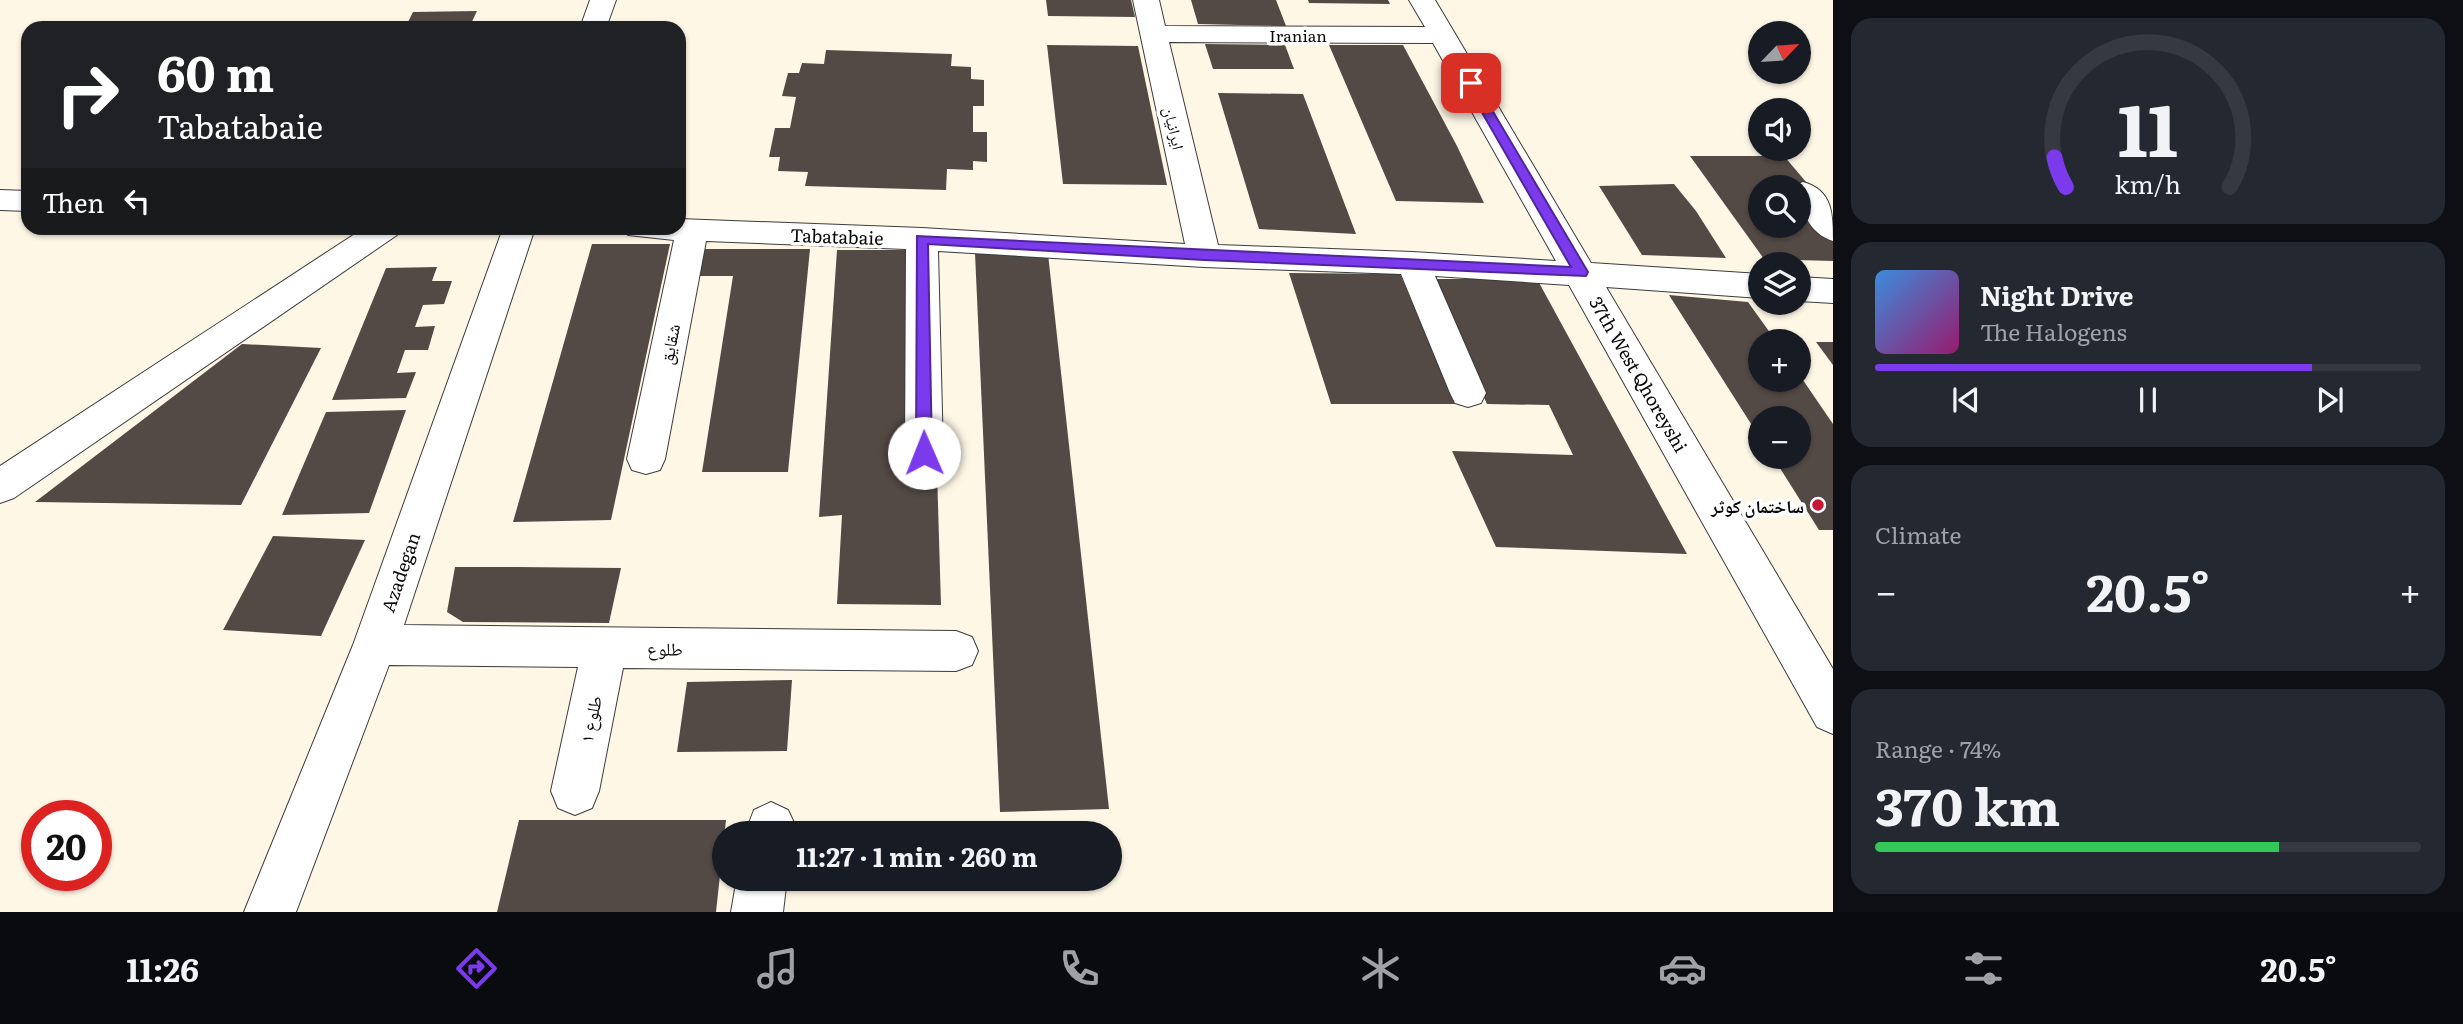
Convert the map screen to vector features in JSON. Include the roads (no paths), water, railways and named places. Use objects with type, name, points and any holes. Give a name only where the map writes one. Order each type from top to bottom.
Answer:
[{"type":"street","points":[[596,21],[603,0]]},
{"type":"street","name":"ایرانیان","points":[[1146,0],[1204,256]]},
{"type":"street","name":"37th West Qhoreyshi","points":[[1422,0],[1833,712]]},
{"type":"street","name":"Iranian","points":[[1153,34],[1443,36]]},
{"type":"street","points":[[0,200],[21,201]]},
{"type":"street","points":[[1811,202],[1833,230]]},
{"type":"street","name":"Tabatabaie","points":[[686,230],[922,239],[1204,256],[1413,263],[1748,285]]},
{"type":"street","name":"شقایق","points":[[646,459],[692,230]]},
{"type":"street","points":[[0,487],[376,235]]},
{"type":"street","name":"Azadegan","points":[[270,912],[374,645],[517,235]]},
{"type":"street","points":[[922,239],[924,453]]},
{"type":"street","points":[[1413,263],[1468,393]]},
{"type":"street","points":[[1811,290],[1833,291]]},
{"type":"street","name":"طلوع","points":[[374,645],[956,651]]},
{"type":"street","name":"طلوع ۱","points":[[575,791],[605,647]]},
{"type":"street","points":[[757,912],[760,891]]},
{"type":"place","name":"ساختمان کوثر","points":[[1818,505]]}]
